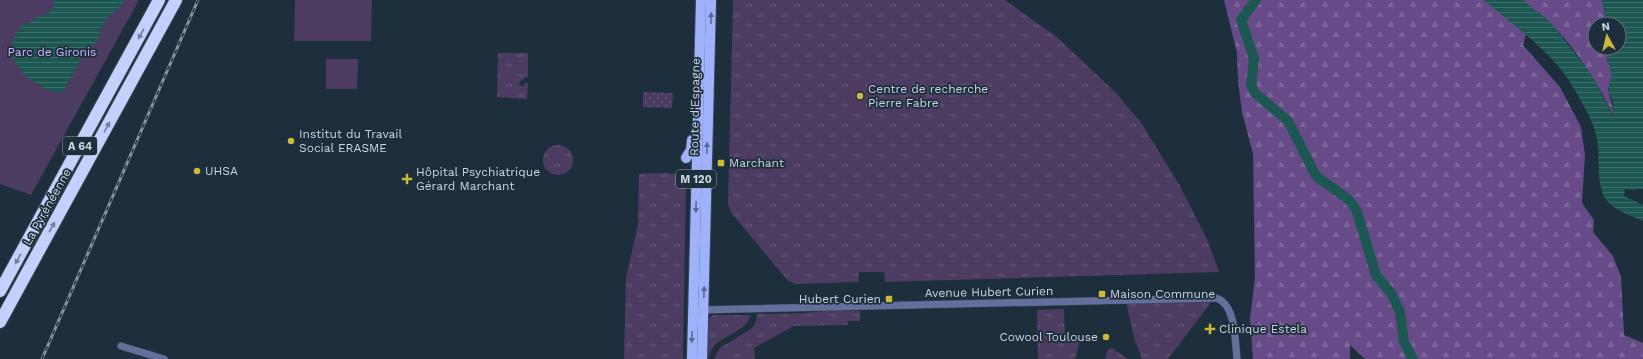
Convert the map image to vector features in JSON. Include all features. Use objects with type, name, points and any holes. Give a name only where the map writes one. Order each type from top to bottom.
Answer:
[{"type":"highway","name":"La Pyrénéenne","points":[[0,291],[159,0]]},
{"type":"highway","name":"La Pyrénéenne","points":[[0,322],[176,0]]},
{"type":"main road","name":"Route d'Espagne","points":[[701,0],[698,98],[698,310],[702,359]]},
{"type":"main road","name":"Route d'Espagne","points":[[692,359],[698,310],[711,0]]},
{"type":"main road","points":[[686,158],[692,150],[693,123],[698,98]]},
{"type":"street","name":"Avenue Hubert Curien","points":[[698,310],[1216,298],[1222,300],[1228,307],[1237,359]]},
{"type":"street","points":[[121,346],[164,359]]},
{"type":"green space","name":"Parc de Gironis","points":[[0,0],[139,0],[31,195],[0,184]]},
{"type":"green space","points":[[295,0],[372,0],[371,41],[294,41]]},
{"type":"green space","points":[[733,0],[1005,0],[1058,38],[1116,93],[1142,124],[1180,186],[1208,241],[1219,272],[885,282],[884,272],[859,272],[859,282],[795,284],[788,281],[738,221],[731,212],[728,204]]},
{"type":"green space","points":[[1224,0],[1484,0],[1526,34],[1523,45],[1560,87],[1581,127],[1585,155],[1582,203],[1594,220],[1593,232],[1613,256],[1621,277],[1624,335],[1643,343],[1643,359],[1365,359],[1350,345],[1350,359],[1253,359],[1250,319],[1255,277],[1253,154],[1242,112],[1238,81],[1237,53]]},
{"type":"green space","points":[[1523,0],[1602,0],[1605,16],[1587,16],[1587,56],[1608,56],[1607,59],[1612,75],[1608,89],[1615,118],[1594,80],[1570,45],[1548,21]]},
{"type":"green space","points":[[498,53],[528,53],[528,77],[524,78],[523,81],[521,80],[519,84],[523,87],[525,83],[528,83],[527,99],[497,97]]},
{"type":"green space","points":[[326,59],[358,59],[357,89],[326,89]]},
{"type":"green space","points":[[643,92],[673,93],[672,108],[643,107]]},
{"type":"green space","points":[[558,145],[569,149],[573,160],[569,171],[558,175],[547,171],[543,160],[547,149]]},
{"type":"green space","points":[[639,174],[672,174],[678,175],[686,181],[683,359],[624,359],[626,278],[638,224]]},
{"type":"green space","points":[[1212,301],[1168,359],[1142,359],[1135,341],[1126,303]]},
{"type":"green space","points":[[1064,309],[1065,337],[1080,341],[1075,359],[1038,359],[1037,310]]},
{"type":"green space","points":[[834,310],[860,311],[860,321],[848,321],[848,325],[794,326],[754,348],[755,359],[714,359],[720,348],[751,329],[755,324],[757,314],[805,313]]},
{"type":"green space","points":[[713,315],[751,315],[742,328],[716,344],[708,359],[705,359],[707,320]]},
{"type":"green space","points":[[1112,348],[1128,359],[1105,359],[1108,349]]},
{"type":"shaded area","points":[[54,0],[125,0],[116,11],[110,15],[101,28],[98,41],[85,51],[63,92],[55,92],[47,89],[30,79],[17,65],[10,50],[15,35],[23,24],[30,23],[35,18],[50,12],[54,7]]},
{"type":"shaded area","points":[[1484,0],[1523,0],[1551,23],[1591,74],[1614,117],[1613,102],[1608,89],[1612,75],[1607,59],[1608,56],[1627,56],[1627,16],[1605,16],[1602,0],[1643,0],[1643,189],[1625,189],[1624,196],[1643,205],[1643,221],[1617,209],[1605,198],[1600,182],[1597,139],[1593,124],[1585,108],[1561,69],[1541,48]]},
{"type":"waterway","points":[[1256,0],[1241,20],[1254,59],[1251,85],[1255,93],[1288,121],[1316,176],[1348,199],[1356,209],[1376,275],[1391,293],[1400,312],[1404,342],[1413,359]]},
{"type":"railway","points":[[42,359],[198,0]]},
{"type":"place","name":"Centre de recherche Pierre Fabre","points":[[860,96]]},
{"type":"place","name":"Institut du Travail Social ERASME","points":[[291,141]]},
{"type":"place","name":"Marchant","points":[[721,163]]},
{"type":"place","name":"UHSA","points":[[197,171]]},
{"type":"place","name":"Hôpital Psychiatrique Gérard Marchant","points":[[407,179]]},
{"type":"place","name":"Maison Commune","points":[[1102,294]]},
{"type":"place","name":"Hubert Curien","points":[[889,299]]},
{"type":"place","name":"Clinique Estela","points":[[1210,329]]},
{"type":"place","name":"Cowool Toulouse","points":[[1106,337]]}]
